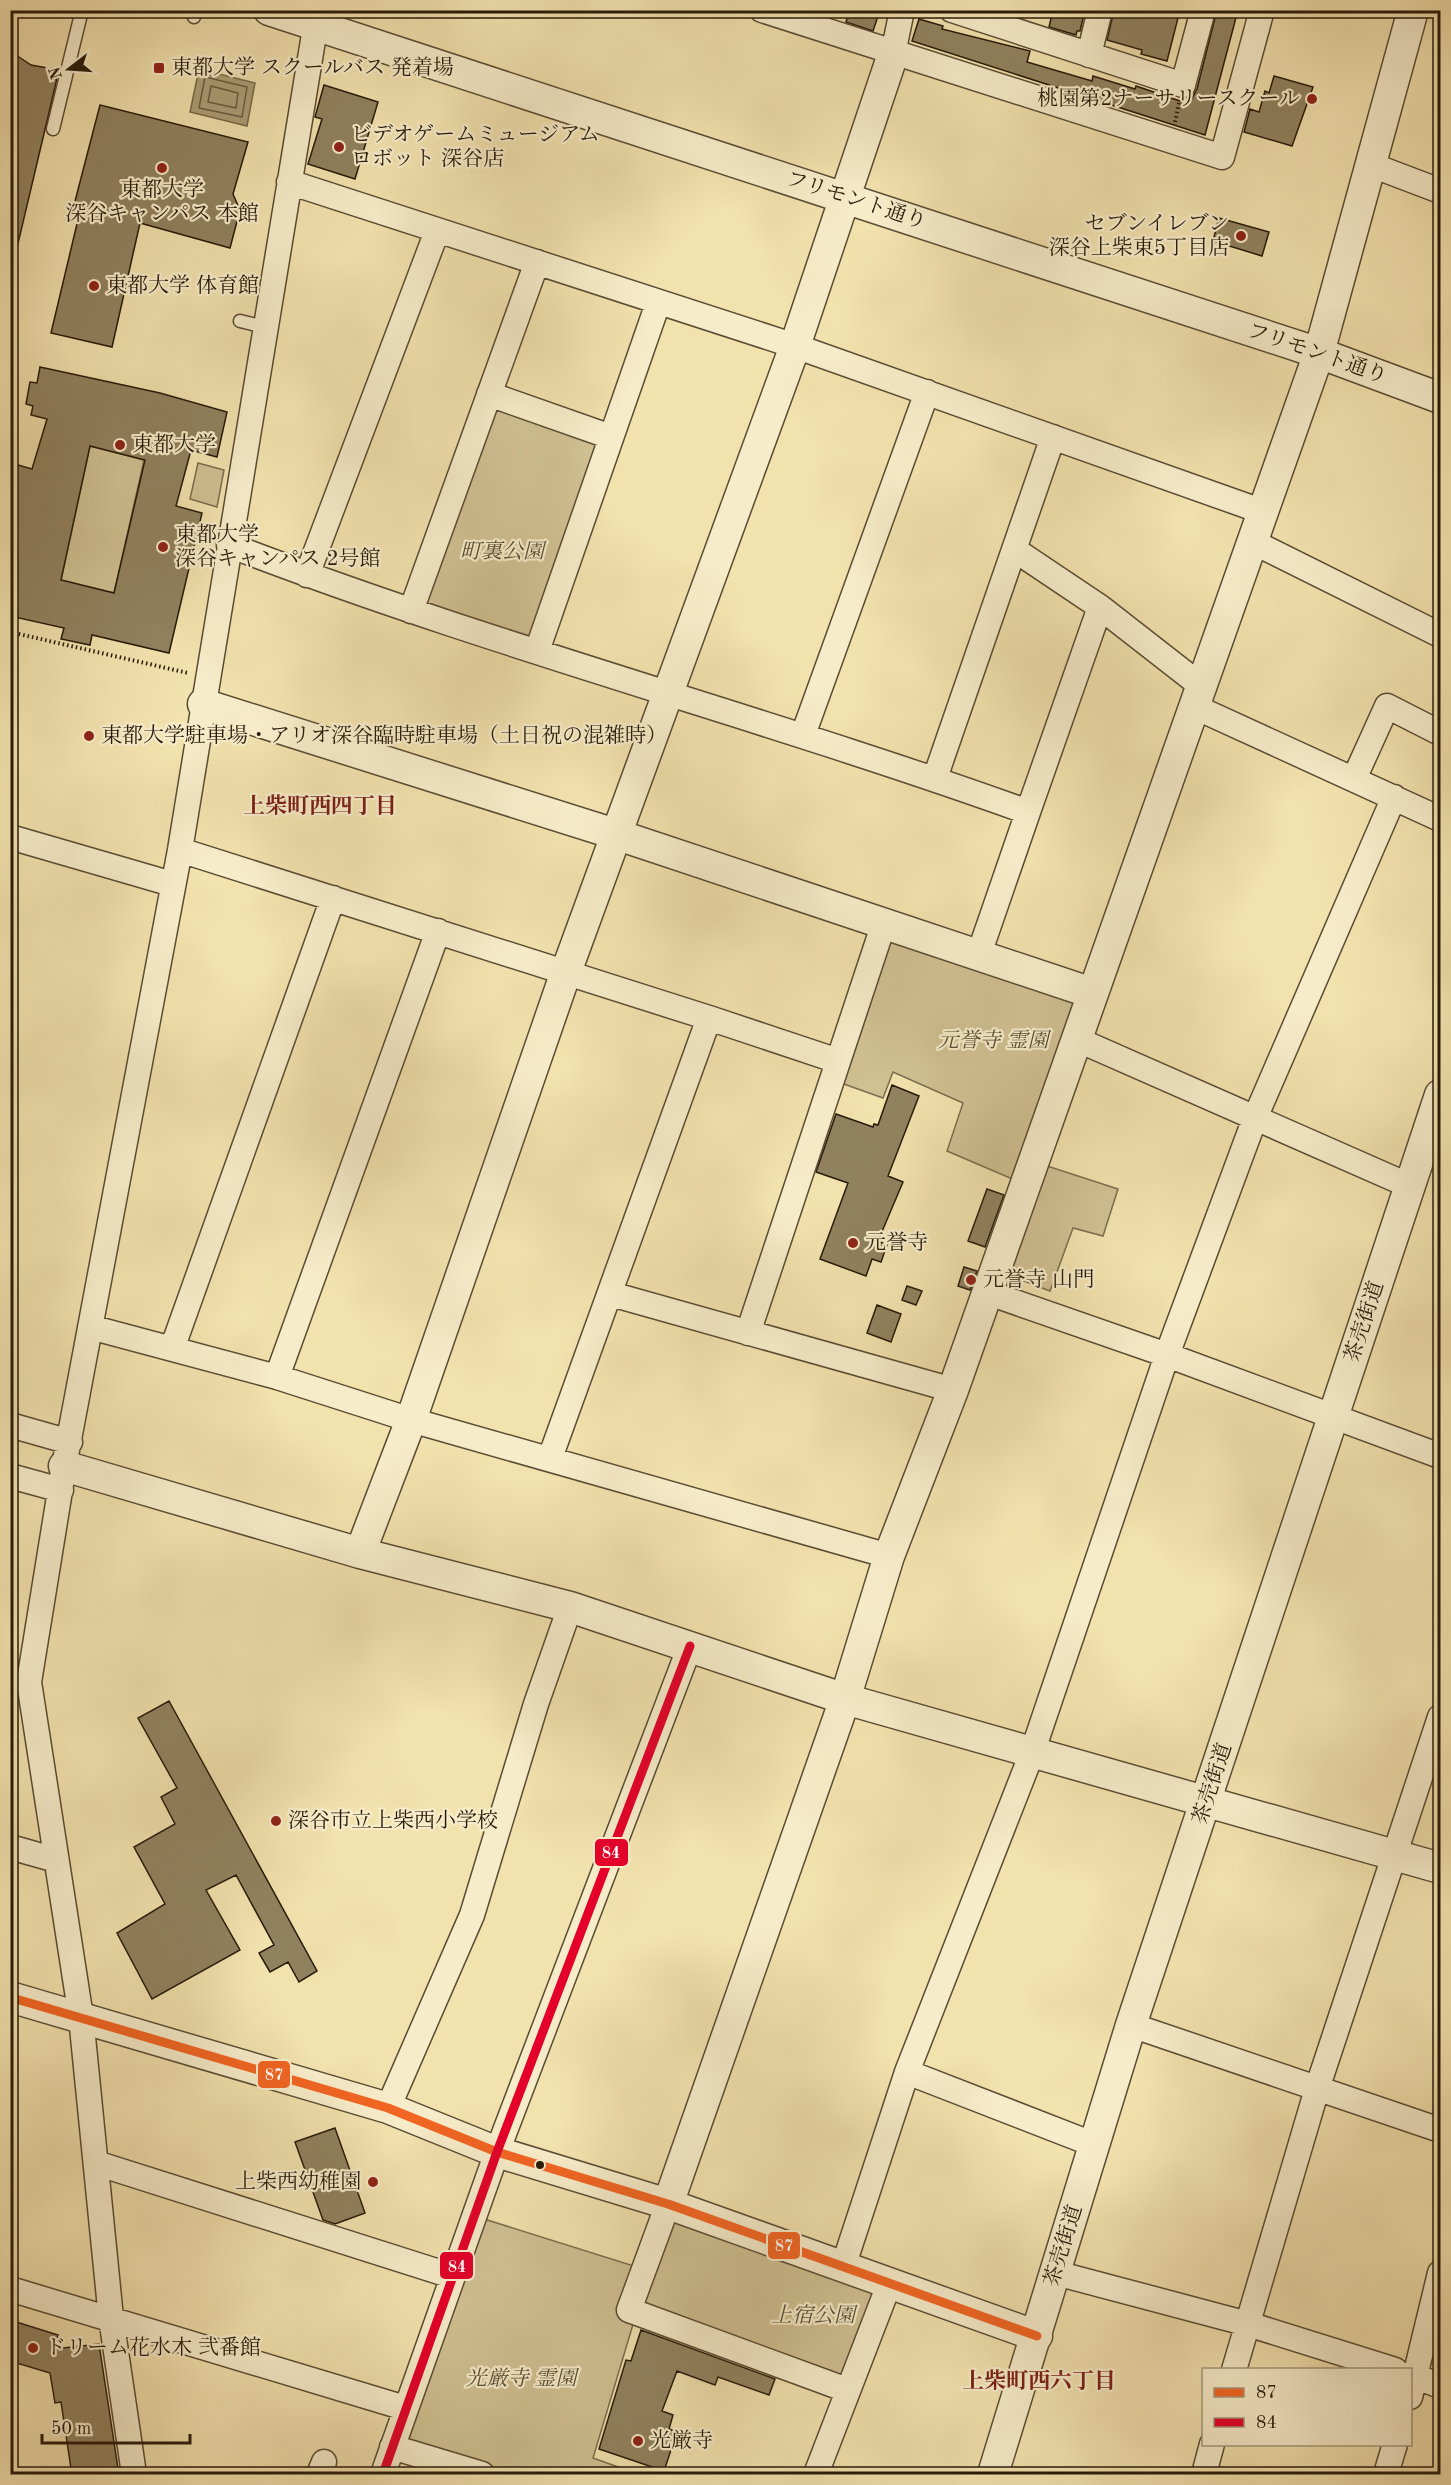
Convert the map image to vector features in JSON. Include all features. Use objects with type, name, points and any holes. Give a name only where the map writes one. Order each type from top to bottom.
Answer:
[{"type":"street","name":"フリモント通り","points":[[269,10],[317,18],[1319,353],[1440,398]]},
{"type":"street","points":[[762,10],[893,54],[1222,157],[1262,10]]},
{"type":"street","points":[[360,1553],[411,1420],[615,834],[795,346],[893,54],[902,10]]},
{"type":"street","points":[[952,10],[998,18],[1089,55],[1183,85],[1203,10]]},
{"type":"street","points":[[1089,55],[1100,10]]},
{"type":"street","points":[[847,2390],[629,2310],[845,1699],[889,1556],[953,1390],[1196,695],[1319,353],[1413,10]]},
{"type":"street","points":[[134,2475],[111,2318],[81,2017],[28,1682],[90,1327],[180,850],[288,182],[317,18]]},
{"type":"street","points":[[1369,164],[1440,191]]},
{"type":"street","points":[[288,182],[795,346],[1261,511]]},
{"type":"street","points":[[307,575],[436,231]]},
{"type":"street","points":[[411,611],[537,262]]},
{"type":"street","points":[[537,651],[658,303]]},
{"type":"street","points":[[804,735],[927,393]]},
{"type":"street","points":[[489,394],[611,437]]},
{"type":"street","points":[[935,778],[1053,437]]},
{"type":"street","points":[[1251,541],[1440,635]]},
{"type":"street","points":[[229,545],[411,611],[804,735],[935,778],[1028,812]]},
{"type":"street","points":[[1015,550],[1100,607],[1196,695],[1354,779],[1440,819]]},
{"type":"street","points":[[979,954],[1100,607]]},
{"type":"street","points":[[203,704],[615,834],[1092,993]]},
{"type":"street","points":[[1354,779],[1387,706],[1440,733]]},
{"type":"street","points":[[843,2267],[906,2072],[1032,1753],[1167,1355],[1255,1118],[1394,797]]},
{"type":"street","points":[[10,837],[172,884]]},
{"type":"street","points":[[180,850],[838,1060]]},
{"type":"street","points":[[172,1349],[333,898]]},
{"type":"street","points":[[748,1332],[884,923]]},
{"type":"street","points":[[277,1377],[438,931]]},
{"type":"street","points":[[550,1458],[709,1018]]},
{"type":"street","points":[[1076,1039],[1410,1186]]},
{"type":"street","name":"茶売街道","points":[[993,2475],[1131,2025],[1207,1803],[1440,1095]]},
{"type":"street","points":[[986,1292],[1167,1355],[1440,1456]]},
{"type":"street","points":[[611,1294],[953,1390]]},
{"type":"street","points":[[90,1327],[277,1377],[411,1420],[889,1556]]},
{"type":"street","points":[[10,1425],[65,1466],[360,1553],[570,1608],[845,1699],[1440,1868]]},
{"type":"street","points":[[10,1476],[65,1466]]},
{"type":"street","points":[[388,2108],[472,1915],[536,1704],[570,1608]]},
{"type":"street","points":[[383,2475],[497,2152],[690,1646]]},
{"type":"street","points":[[1235,2368],[1317,2089],[1440,1717]]},
{"type":"street","points":[[10,1847],[56,1860]]},
{"type":"street","points":[[10,1997],[388,2108],[497,2152],[668,2204],[1037,2336]]},
{"type":"street","points":[[1131,2025],[1440,2130]]},
{"type":"street","points":[[906,2072],[1095,2145]]},
{"type":"street","points":[[96,2163],[452,2276]]},
{"type":"street","points":[[1056,2273],[1248,2324],[1376,2368]]},
{"type":"street","points":[[1411,2368],[1440,2273]]},
{"type":"street","points":[[816,2475],[890,2282]]},
{"type":"street","points":[[10,2289],[405,2408]]},
{"type":"street","points":[[1412,2380],[1440,2386]]},
{"type":"street","points":[[1204,2475],[1212,2446]]},
{"type":"street","points":[[1386,2475],[1395,2446]]},
{"type":"street","points":[[392,2447],[482,2475]]},
{"type":"lane","points":[[53,129],[82,10]]},
{"type":"lane","points":[[240,321],[265,327]]},
{"type":"path","points":[[1170,142],[1183,85]]},
{"type":"path","points":[[10,632],[189,673]]},
{"type":"green space","name":"町裏公園","points":[[489,394],[611,437],[537,651],[411,611]]},
{"type":"green space","points":[[90,446],[144,460],[114,593],[61,580]]},
{"type":"green space","points":[[198,463],[224,470],[217,507],[190,499]]},
{"type":"green space","name":"元誉寺 霊園","points":[[890,935],[1079,998],[1017,1181],[947,1151],[963,1103],[893,1072],[883,1098],[841,1083]]},
{"type":"green space","points":[[1041,1164],[1118,1189],[1103,1236],[1073,1228],[1050,1291],[1003,1273]]},
{"type":"green space","name":"上宿公園","points":[[668,2204],[890,2282],[847,2390],[629,2310]]},
{"type":"green space","name":"光厳寺 霊園","points":[[481,2218],[637,2267],[634,2321],[593,2458],[638,2474],[506,2474],[402,2443]]},
{"type":"water","points":[[199,69],[255,83],[247,126],[190,112]]},
{"type":"building","points":[[849,10],[880,10],[873,31],[846,22]]},
{"type":"building","points":[[1053,10],[1085,10],[1080,31],[1077,31],[1076,35],[1049,27]]},
{"type":"building","points":[[1114,10],[1180,10],[1167,61],[1141,54],[1142,50],[1107,40]]},
{"type":"building","points":[[1217,10],[1238,10],[1205,135],[912,41],[919,19],[943,26],[942,29],[1030,51],[1027,62],[1092,81],[1093,76],[1135,89],[1136,86],[1189,104],[1197,89]]},
{"type":"building","points":[[10,51],[31,65],[59,70],[16,252],[10,251]]},
{"type":"building","name":"桃園第2ナーサリースクール","points":[[1274,76],[1313,87],[1292,146],[1244,132],[1250,109],[1259,112],[1265,91],[1269,93]]},
{"type":"building","name":"ビデオゲームミュージアム ロボット 深谷店","points":[[324,85],[378,102],[355,179],[308,164],[322,119],[315,117]]},
{"type":"building","name":"東都大学 深谷キャンパス 本館","points":[[100,105],[248,142],[233,194],[240,210],[230,248],[140,223],[112,347],[51,333],[81,207],[74,205]]},
{"type":"building","name":"セブンイレブン 深谷上柴東5丁目店","points":[[1219,218],[1269,232],[1262,256],[1213,241]]},
{"type":"building","points":[[40,367],[160,393],[227,412],[217,457],[191,450],[176,506],[202,513],[169,653],[92,635],[90,645],[61,639],[64,628],[10,616],[10,500],[18,465],[32,469],[47,419],[31,415],[33,406],[26,404],[30,382],[37,383]],"holes":[[[90,446],[145,460],[114,593],[61,580]]]},
{"type":"building","points":[[892,1085],[919,1096],[888,1176],[903,1182],[878,1241],[887,1245],[881,1262],[872,1259],[866,1276],[820,1259],[848,1183],[816,1172],[836,1114],[873,1127],[874,1124],[878,1125]]},
{"type":"building","points":[[987,1189],[1004,1195],[985,1247],[968,1241]]},
{"type":"building","points":[[964,1267],[977,1271],[970,1290],[958,1286]]},
{"type":"building","points":[[907,1286],[922,1291],[916,1305],[902,1300]]},
{"type":"building","points":[[877,1305],[901,1314],[891,1342],[867,1333]]},
{"type":"building","points":[[169,1701],[317,1971],[299,1982],[288,1962],[270,1972],[259,1953],[274,1945],[236,1875],[206,1890],[240,1950],[152,1999],[117,1933],[165,1904],[134,1847],[175,1824],[161,1797],[177,1788],[138,1718]]},
{"type":"building","points":[[335,2128],[365,2213],[335,2224],[323,2220],[295,2142]]},
{"type":"building","points":[[10,2320],[58,2335],[54,2349],[99,2344],[119,2475],[72,2475],[61,2402],[55,2403],[50,2373],[10,2361]]},
{"type":"building","points":[[641,2330],[775,2379],[769,2395],[718,2377],[715,2385],[677,2371],[662,2411],[673,2415],[669,2429],[677,2432],[664,2471],[599,2449],[626,2360],[631,2361]]},
{"type":"transit line","name":"84","points":[[383,2474],[497,2152],[690,1646]]},
{"type":"transit line","name":"87","points":[[16,1999],[388,2108],[497,2152],[668,2204],[1037,2336]]},
{"type":"place","name":"東都大学 スクールバス 発着場","points":[[159,68]]},
{"type":"place","name":"桃園第2ナーサリースクール","points":[[1312,99]]},
{"type":"place","name":"ビデオゲームミュージアム ロボット 深谷店","points":[[339,147]]},
{"type":"place","name":"東都大学 深谷キャンパス 本館","points":[[162,168]]},
{"type":"place","name":"セブンイレブン 深谷上柴東5丁目店","points":[[1241,236]]},
{"type":"place","name":"東都大学 体育館","points":[[94,286]]},
{"type":"place","name":"東都大学","points":[[120,445]]},
{"type":"place","name":"東都大学 深谷キャンパス 2号館","points":[[163,547]]},
{"type":"place","name":"東都大学駐車場・アリオ深谷臨時駐車場（土日祝の混雑時）","points":[[89,736]]},
{"type":"place","name":"元誉寺","points":[[853,1243]]},
{"type":"place","name":"元誉寺 山門","points":[[971,1280]]},
{"type":"place","name":"深谷市立上柴西小学校","points":[[276,1821]]},
{"type":"place","name":"上柴西幼稚園","points":[[373,2182]]},
{"type":"place","name":"ドリーム花水木 弐番館","points":[[33,2348]]},
{"type":"place","name":"光厳寺","points":[[638,2441]]},
{"type":"district","name":"上柴町西四丁目","points":[[320,807]]},
{"type":"district","name":"上柴町西六丁目","points":[[1039,2382]]}]
